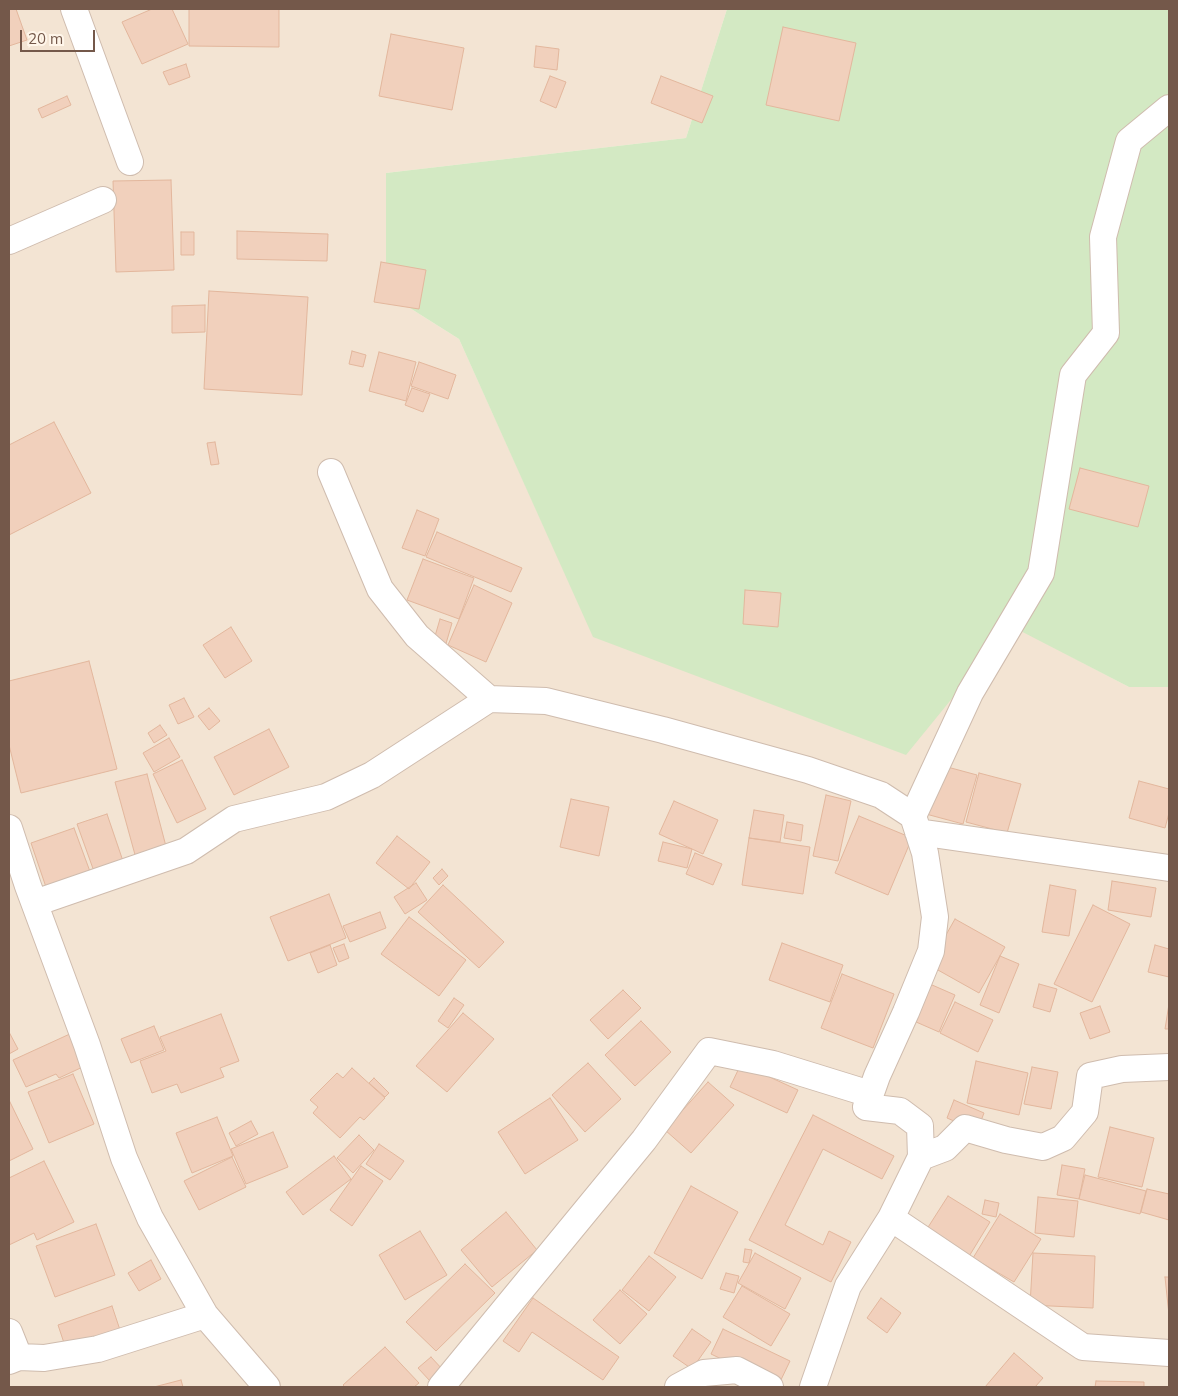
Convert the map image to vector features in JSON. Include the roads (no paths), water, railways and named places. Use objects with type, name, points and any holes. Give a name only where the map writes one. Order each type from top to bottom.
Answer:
[{"type":"street","points":[[74,9],[130,162]]},
{"type":"street","points":[[915,824],[970,693],[1041,573],[1073,375],[1106,333],[1103,237],[1105,227],[1130,141],[1169,108]]},
{"type":"street","points":[[9,241],[103,200]]},
{"type":"street","points":[[331,472],[380,589],[417,636],[489,699]]},
{"type":"street","points":[[34,903],[186,851],[234,819],[326,796],[372,776],[489,699],[546,701],[681,734],[808,770],[881,795],[915,824],[925,853],[935,917],[931,951],[877,1076],[866,1107],[900,1111],[920,1126],[921,1157],[890,1218],[848,1286],[813,1387]]},
{"type":"street","points":[[915,824],[1169,868]]},
{"type":"street","points":[[9,828],[34,903],[87,1045],[124,1158],[150,1218],[206,1315],[267,1387]]},
{"type":"street","points":[[441,1387],[644,1140],[709,1051],[773,1064],[870,1094]]},
{"type":"street","points":[[921,1157],[945,1148],[965,1128],[1006,1140],[1043,1147],[1063,1138],[1085,1112],[1090,1076],[1122,1069],[1169,1067]]},
{"type":"street","points":[[890,1218],[1083,1347],[1169,1353]]},
{"type":"street","points":[[9,1332],[14,1359],[44,1358],[98,1349],[206,1315]]},
{"type":"street","points":[[678,1387],[704,1373],[737,1370],[770,1387]]}]
